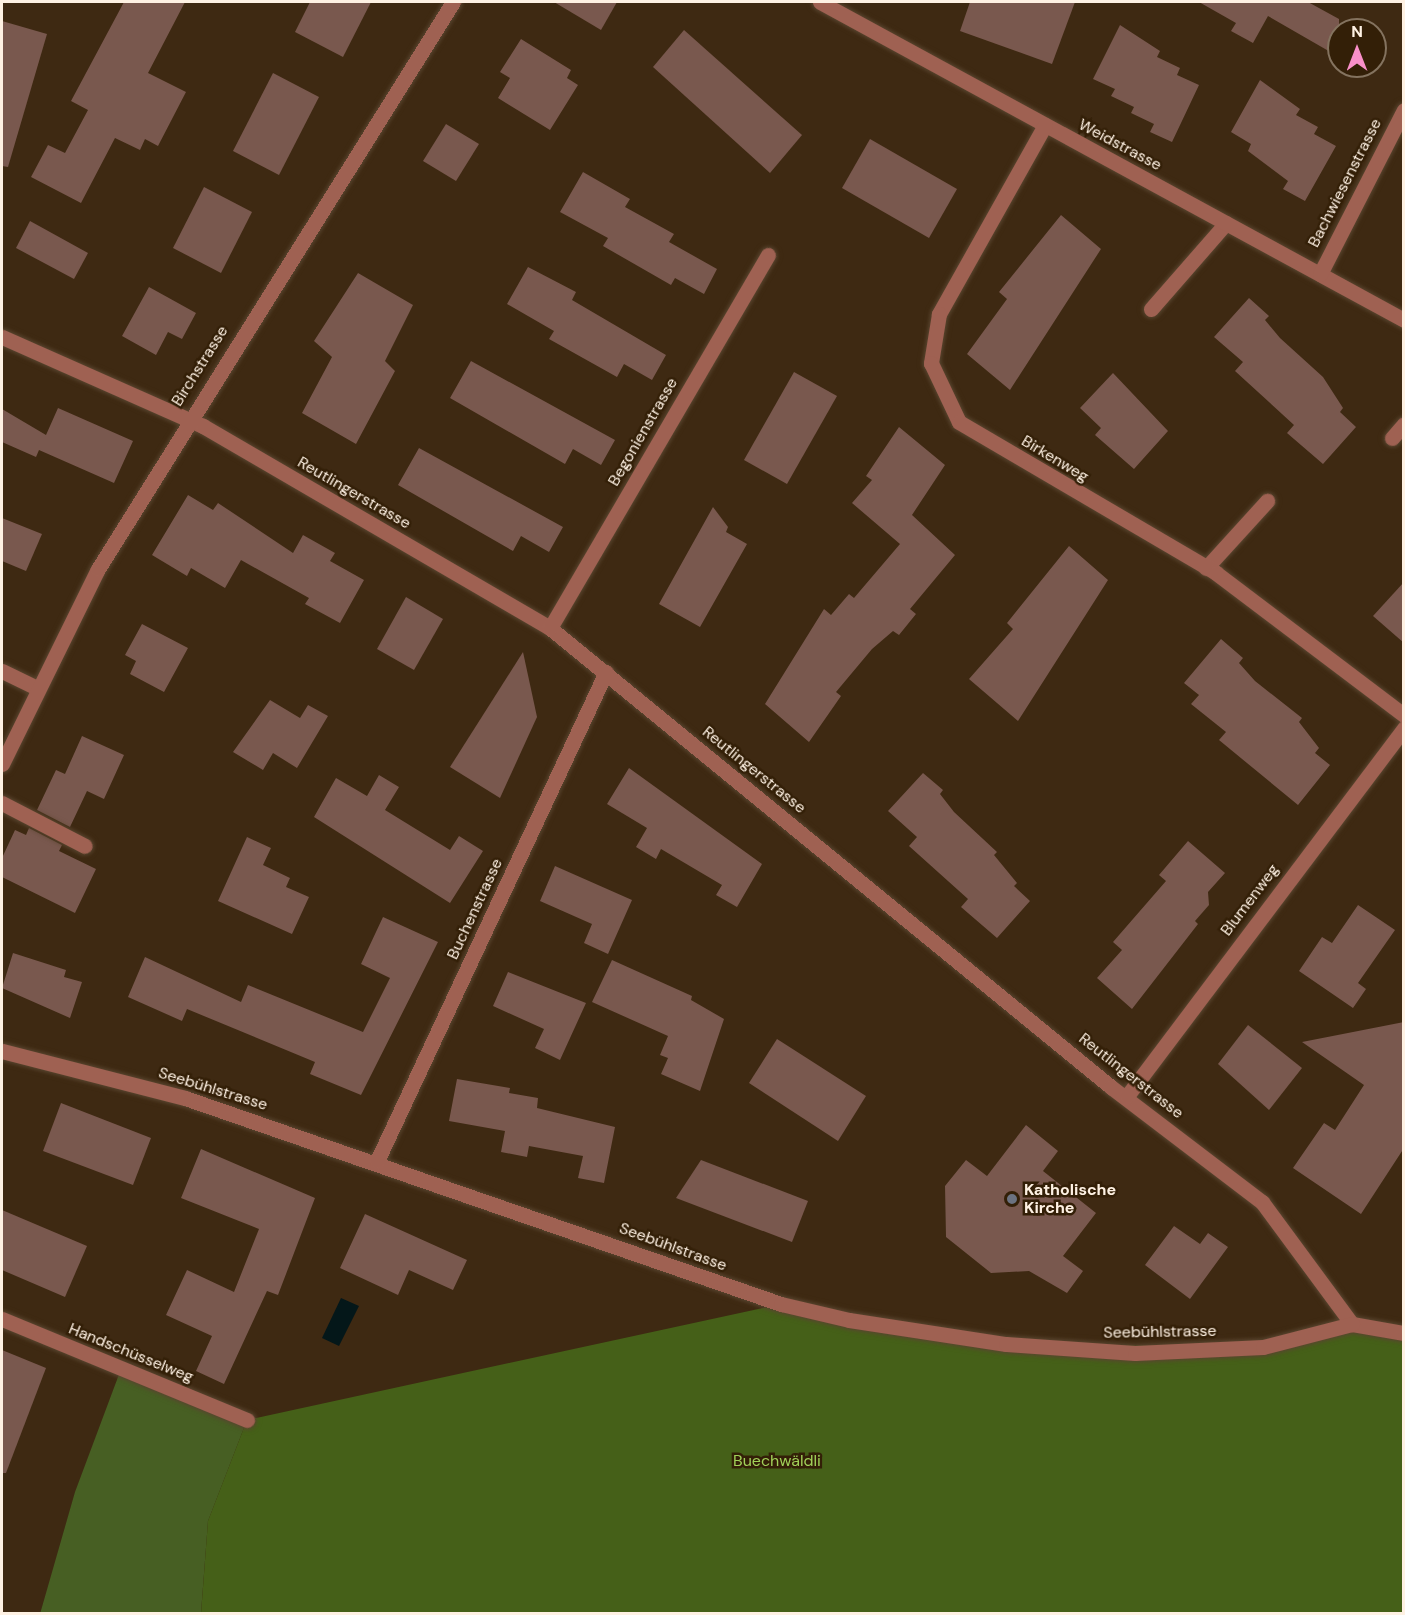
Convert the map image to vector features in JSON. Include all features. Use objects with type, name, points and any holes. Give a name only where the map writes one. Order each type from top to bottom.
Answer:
[{"type":"street","name":"Birchstrasse","points":[[2,764],[37,688],[98,569],[188,420],[453,2]]},
{"type":"street","name":"Weidstrasse","points":[[820,2],[1404,320]]},
{"type":"street","name":"Bachwiesenstrasse","points":[[1320,274],[1404,110]]},
{"type":"street","name":"Birkenweg","points":[[1045,125],[939,314],[932,363],[959,422],[1206,568],[1404,716]]},
{"type":"street","points":[[1151,309],[1226,223]]},
{"type":"street","name":"Begonienstrasse","points":[[550,628],[768,255]]},
{"type":"street","name":"Reutlingerstrasse","points":[[2,337],[188,420],[550,628],[1127,1096],[1262,1202],[1352,1324]]},
{"type":"street","points":[[1392,438],[1404,424]]},
{"type":"street","points":[[1206,568],[1267,501]]},
{"type":"street","points":[[2,671],[37,688]]},
{"type":"street","name":"Buchenstrasse","points":[[377,1161],[606,672]]},
{"type":"street","name":"Blumenweg","points":[[1127,1096],[1404,728]]},
{"type":"street","points":[[2,803],[85,846]]},
{"type":"street","name":"Seebühlstrasse","points":[[2,1051],[185,1098],[377,1161],[781,1304],[892,1328],[1006,1344],[1135,1353],[1263,1347],[1352,1324]]},
{"type":"street","name":"Handschüsselweg","points":[[2,1319],[247,1420]]},
{"type":"street","points":[[1352,1324],[1404,1333]]},
{"type":"green space","name":"Buechwäldli","points":[[781,1304],[1006,1344],[1263,1347],[1352,1324],[1403,1333],[1403,1613],[201,1614],[208,1521],[247,1420]]},
{"type":"green space","points":[[121,1369],[247,1420],[208,1521],[201,1613],[40,1614],[75,1492]]},
{"type":"shaded area","points":[[341,1298],[359,1306],[339,1346],[322,1338]]},
{"type":"building","points":[[124,2],[185,2],[148,73],[186,92],[158,146],[145,139],[140,150],[115,138],[81,203],[31,177],[48,145],[65,153],[88,110],[71,101]]},
{"type":"building","points":[[310,2],[371,2],[343,57],[295,32]]},
{"type":"building","points":[[554,2],[617,2],[601,30]]},
{"type":"building","points":[[970,2],[1075,2],[1052,64],[960,31]]},
{"type":"building","points":[[1199,2],[1308,2],[1337,18],[1327,18],[1327,50],[1268,16],[1253,43],[1231,31],[1236,23]]},
{"type":"building","points":[[2,21],[47,34],[8,167],[2,166]]},
{"type":"building","points":[[1120,25],[1160,51],[1157,57],[1180,68],[1177,75],[1199,85],[1172,142],[1150,132],[1154,124],[1131,113],[1134,107],[1111,96],[1115,89],[1093,79]]},
{"type":"building","points":[[684,30],[802,135],[770,173],[653,67]]},
{"type":"building","points":[[521,39],[571,70],[567,78],[578,85],[550,130],[498,98],[510,78],[500,72]]},
{"type":"building","points":[[273,73],[319,97],[279,175],[233,151]]},
{"type":"building","points":[[1260,80],[1300,109],[1296,115],[1318,127],[1314,134],[1336,146],[1305,201],[1283,189],[1288,181],[1248,151],[1251,144],[1231,132]]},
{"type":"building","points":[[446,124],[479,144],[456,181],[423,161]]},
{"type":"building","points":[[870,139],[957,189],[929,238],[842,188]]},
{"type":"building","points":[[583,172],[630,199],[625,207],[674,234],[669,242],[717,269],[704,294],[675,278],[671,285],[603,246],[608,238],[560,212]]},
{"type":"building","points":[[204,187],[252,212],[221,273],[173,248]]},
{"type":"building","points":[[1061,215],[1101,249],[1010,390],[967,354],[1007,299],[999,292]]},
{"type":"building","points":[[30,221],[88,253],[74,279],[16,248]]},
{"type":"building","points":[[528,267],[576,292],[572,300],[666,355],[652,380],[624,364],[617,377],[549,339],[554,331],[507,304]]},
{"type":"building","points":[[358,273],[413,305],[385,361],[395,371],[356,444],[302,413],[332,357],[314,341]]},
{"type":"building","points":[[149,287],[196,313],[182,339],[168,332],[156,355],[122,336]]},
{"type":"building","points":[[1249,298],[1269,316],[1265,320],[1280,338],[1323,377],[1343,408],[1340,412],[1356,427],[1323,464],[1287,433],[1294,425],[1235,371],[1243,362],[1214,337]]},
{"type":"building","points":[[471,361],[615,440],[601,465],[573,449],[565,464],[450,398]]},
{"type":"building","points":[[794,372],[837,396],[787,484],[744,460]]},
{"type":"building","points":[[1113,373],[1168,431],[1134,469],[1095,435],[1101,428],[1080,408]]},
{"type":"building","points":[[58,408],[133,441],[114,483],[39,450],[36,457],[2,442],[2,409],[46,435]]},
{"type":"building","points":[[899,427],[945,465],[912,515],[955,555],[910,609],[916,614],[899,635],[893,631],[872,649],[836,692],[841,696],[809,742],[765,704],[824,609],[831,615],[849,594],[854,598],[900,544],[852,503],[872,480],[866,476]]},
{"type":"building","points":[[419,448],[563,527],[549,552],[521,536],[513,551],[398,485]]},
{"type":"building","points":[[188,495],[213,510],[218,503],[293,553],[303,535],[335,553],[330,561],[364,580],[340,623],[305,604],[309,598],[241,560],[225,588],[191,568],[187,576],[152,555]]},
{"type":"building","points":[[713,507],[728,527],[726,532],[747,544],[700,627],[659,604]]},
{"type":"building","points":[[2,518],[42,534],[26,571],[2,561]]},
{"type":"building","points":[[1069,546],[1108,580],[1018,721],[969,679],[1013,629],[1007,623]]},
{"type":"building","points":[[1404,582],[1404,643],[1373,616]]},
{"type":"building","points":[[406,597],[443,619],[414,670],[377,649]]},
{"type":"building","points":[[142,624],[188,648],[164,692],[130,674],[136,661],[125,655]]},
{"type":"building","points":[[1221,639],[1243,658],[1239,663],[1255,681],[1302,718],[1299,722],[1319,748],[1315,753],[1330,765],[1298,805],[1219,740],[1226,732],[1191,704],[1199,695],[1184,683]]},
{"type":"building","points":[[523,652],[537,717],[500,798],[450,767]]},
{"type":"building","points":[[270,700],[300,718],[308,705],[328,716],[297,768],[273,753],[263,770],[233,752]]},
{"type":"building","points":[[82,736],[124,755],[104,799],[87,791],[70,827],[37,810],[56,770],[65,774]]},
{"type":"building","points":[[629,768],[762,864],[737,907],[716,895],[722,885],[661,849],[656,859],[636,847],[647,828],[607,804]]},
{"type":"building","points":[[923,773],[943,790],[940,794],[954,812],[997,852],[994,855],[1017,883],[1014,886],[1030,901],[997,938],[961,907],[968,899],[909,846],[917,837],[888,811]]},
{"type":"building","points":[[379,775],[399,787],[385,810],[450,850],[459,836],[483,851],[450,903],[314,817],[336,778],[367,796]]},
{"type":"building","points":[[29,828],[62,845],[59,851],[96,869],[75,913],[2,877],[2,858],[15,830],[26,835]]},
{"type":"building","points":[[247,837],[271,848],[263,865],[290,878],[286,887],[309,897],[292,934],[218,901]]},
{"type":"building","points":[[1188,841],[1225,873],[1208,892],[1209,905],[1195,921],[1198,924],[1132,1009],[1097,978],[1122,950],[1113,942],[1166,881],[1159,875]]},
{"type":"building","points":[[555,866],[632,900],[608,954],[584,943],[592,924],[540,901]]},
{"type":"building","points":[[1358,905],[1395,930],[1358,983],[1366,989],[1353,1008],[1299,971],[1322,937],[1332,943]]},
{"type":"building","points":[[383,917],[438,942],[361,1095],[310,1074],[315,1062],[187,1009],[182,1021],[128,997],[145,957],[241,1002],[248,985],[363,1032],[390,978],[361,964]]},
{"type":"building","points":[[13,953],[66,970],[64,977],[82,982],[70,1018],[2,988]]},
{"type":"building","points":[[612,960],[692,996],[691,1000],[724,1019],[700,1091],[661,1074],[668,1058],[660,1055],[668,1036],[592,1002]]},
{"type":"building","points":[[508,972],[586,1003],[560,1060],[535,1048],[544,1029],[493,1006]]},
{"type":"building","points":[[1404,1022],[1404,1148],[1361,1214],[1293,1168],[1324,1123],[1335,1130],[1364,1085],[1302,1042]]},
{"type":"building","points":[[1248,1025],[1302,1068],[1269,1110],[1218,1064]]},
{"type":"building","points":[[777,1039],[866,1096],[838,1141],[749,1083]]},
{"type":"building","points":[[457,1079],[510,1088],[509,1093],[538,1098],[537,1108],[615,1127],[604,1183],[578,1178],[583,1156],[529,1146],[527,1157],[501,1152],[505,1131],[449,1121]]},
{"type":"building","points":[[61,1103],[151,1138],[133,1185],[43,1151]]},
{"type":"building","name":"Katholische Kirche","points":[[1026,1125],[1058,1151],[1043,1171],[1096,1213],[1063,1256],[1083,1271],[1067,1293],[1029,1271],[991,1273],[946,1237],[945,1186],[966,1160],[987,1176]]},
{"type":"building","points":[[201,1149],[315,1198],[278,1295],[267,1291],[224,1384],[196,1371],[212,1336],[166,1315],[187,1270],[234,1292],[259,1229],[181,1198]]},
{"type":"building","points":[[701,1160],[808,1201],[792,1242],[676,1198]]},
{"type":"building","points":[[2,1210],[87,1246],[65,1297],[2,1270]]},
{"type":"building","points":[[365,1214],[467,1260],[453,1290],[409,1270],[398,1295],[340,1268]]},
{"type":"building","points":[[1174,1226],[1200,1244],[1208,1233],[1228,1247],[1190,1299],[1145,1265]]},
{"type":"building","points":[[2,1350],[46,1368],[6,1473],[2,1473]]},
{"type":"place","name":"Katholische Kirche","points":[[1012,1199]]}]
